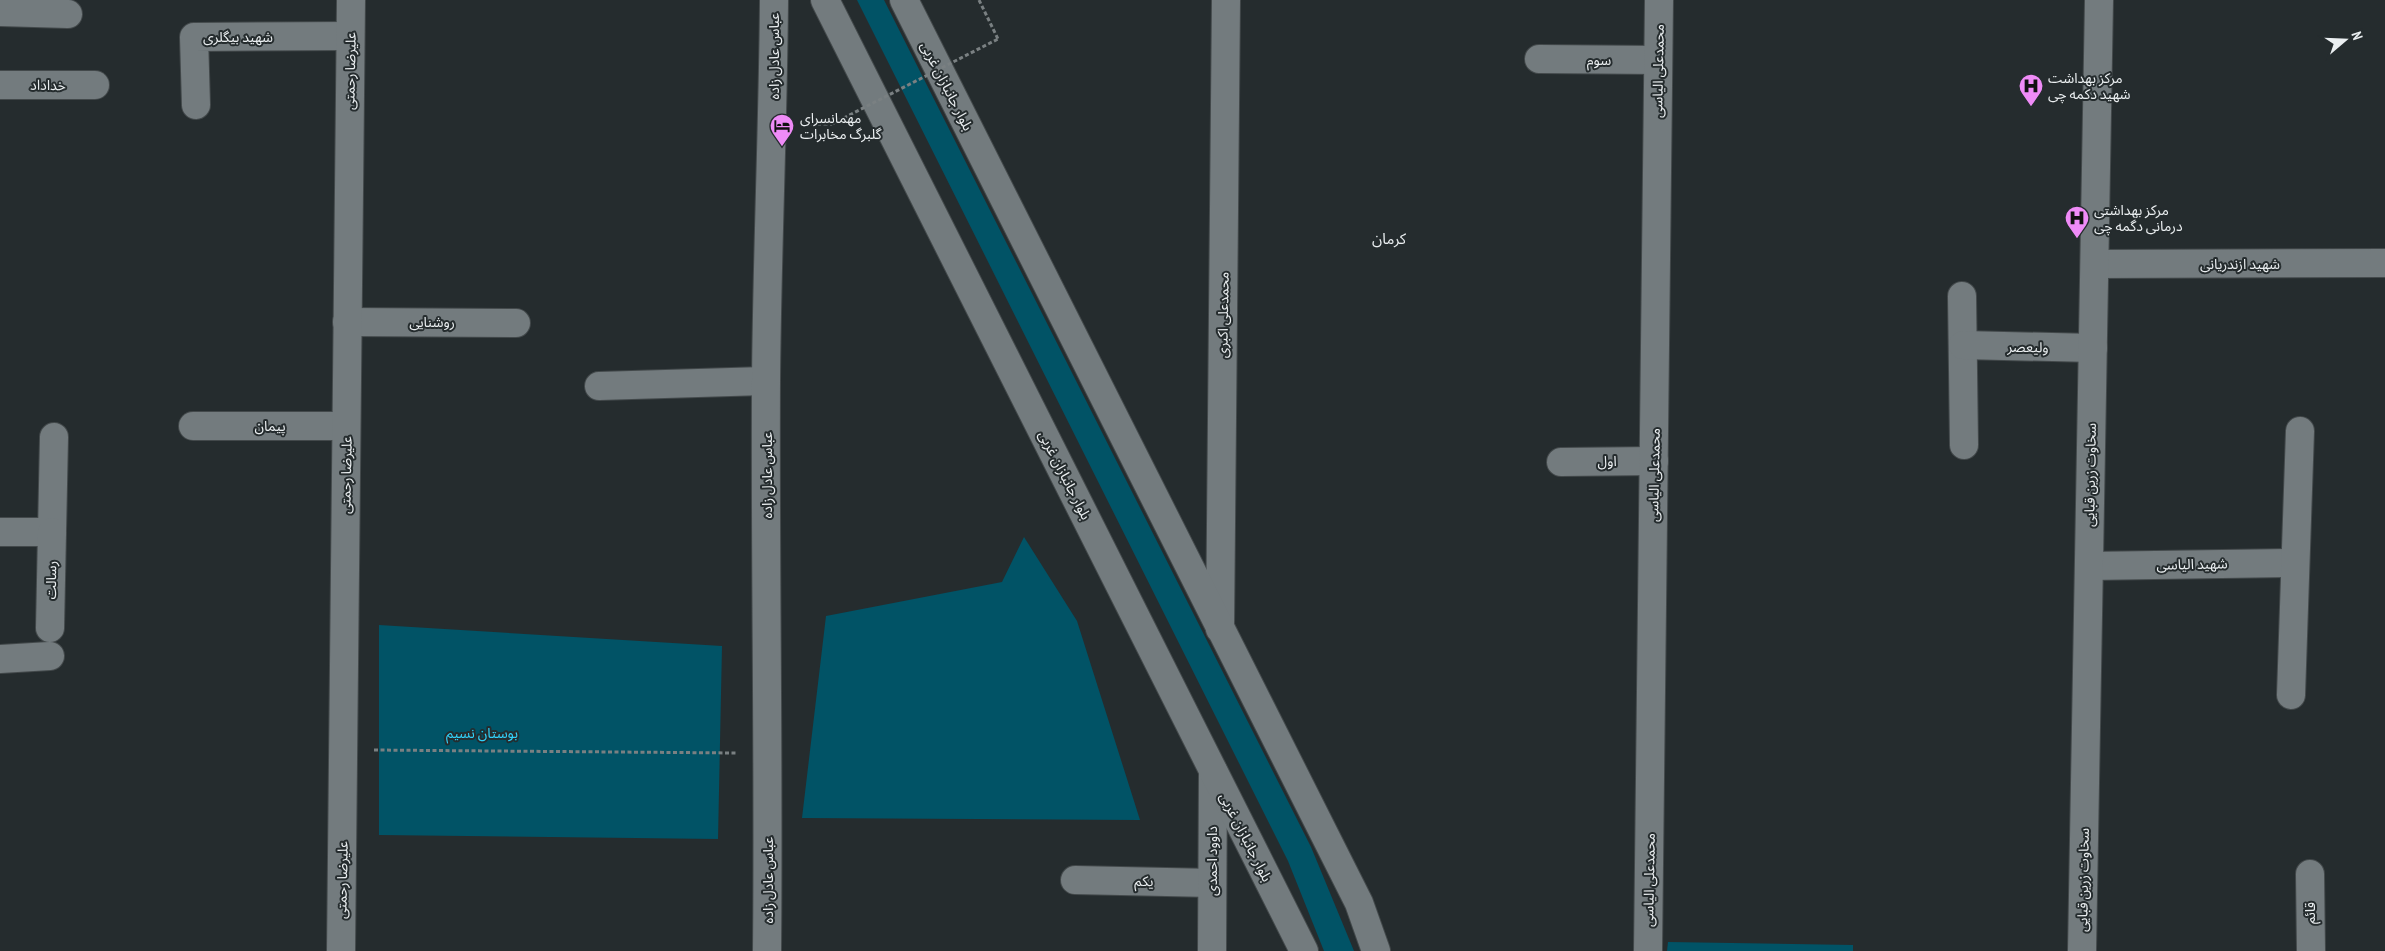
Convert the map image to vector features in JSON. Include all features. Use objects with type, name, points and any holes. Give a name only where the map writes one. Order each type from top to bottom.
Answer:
[{"type":"street","name":"علیرضا رحمتی","points":[[341,951],[350,0]]},
{"type":"street","name":"عباس عادل زاده","points":[[767,951],[769,754],[766,381],[773,124],[774,0]]},
{"type":"street","name":"بلوار جانبازان غربی","points":[[825,0],[1304,951]]},
{"type":"street","name":"بلوار جانبازان غربی","points":[[904,0],[1359,903],[1376,951]]},
{"type":"street","name":"محمدعلی اکبری","points":[[1220,629],[1226,0]]},
{"type":"street","name":"محمدعلی الیاسی","points":[[1648,951],[1659,0]]},
{"type":"street","name":"سخاوت زرین قبایی","points":[[2082,951],[2099,0]]},
{"type":"street","points":[[0,12],[68,14]]},
{"type":"street","name":"شهید بیگلری","points":[[196,106],[194,37],[350,36]]},
{"type":"street","name":"سوم","points":[[1539,59],[1658,60]]},
{"type":"street","name":"خداداد","points":[[0,84],[95,85]]},
{"type":"street","name":"شهید ازندریانی","points":[[2095,264],[2385,263]]},
{"type":"street","points":[[1962,296],[1964,445]]},
{"type":"street","name":"روشنایی","points":[[347,322],[516,323]]},
{"type":"street","name":"ولیعصر","points":[[1963,345],[2093,348]]},
{"type":"street","points":[[599,386],[766,381]]},
{"type":"street","name":"پیمان","points":[[194,426],[346,426]]},
{"type":"street","points":[[2291,695],[2300,431]]},
{"type":"street","name":"رسالت","points":[[50,628],[54,437]]},
{"type":"street","name":"اول","points":[[1561,462],[1654,461]]},
{"type":"street","points":[[0,532],[52,532]]},
{"type":"street","name":"شهید الیاسی","points":[[2089,566],[2295,563]]},
{"type":"street","points":[[0,659],[50,656]]},
{"type":"street","name":"داوود احمدی","points":[[1212,951],[1213,771]]},
{"type":"street","name":"قائم","points":[[2310,874],[2310,951]]},
{"type":"street","name":"یکم","points":[[1075,880],[1212,882]]},
{"type":"street","points":[[1359,903],[1389,951]]},
{"type":"path","points":[[804,124],[832,124],[998,39],[978,0]]},
{"type":"path","points":[[343,750],[769,754]]},
{"type":"green space","points":[[857,0],[884,0],[1311,847],[1354,951],[1324,951],[1288,861]]},
{"type":"green space","points":[[1024,537],[1077,621],[1140,820],[802,818],[826,616],[1002,582]]},
{"type":"green space","name":"بوستان نسیم","points":[[379,625],[722,646],[718,839],[379,835]]},
{"type":"green space","points":[[1668,942],[1853,945],[1853,951],[1667,951]]},
{"type":"place","name":"مرکز بهداشت شهید دکمه چی","points":[[2031,107]]},
{"type":"place","name":"مهمانسرای گلبرگ مخابرات","points":[[782,147]]},
{"type":"place","name":"مرکز بهداشتی درمانی دگمه چی","points":[[2077,239]]},
{"type":"district","name":"کرمان","points":[[1389,238]]}]
